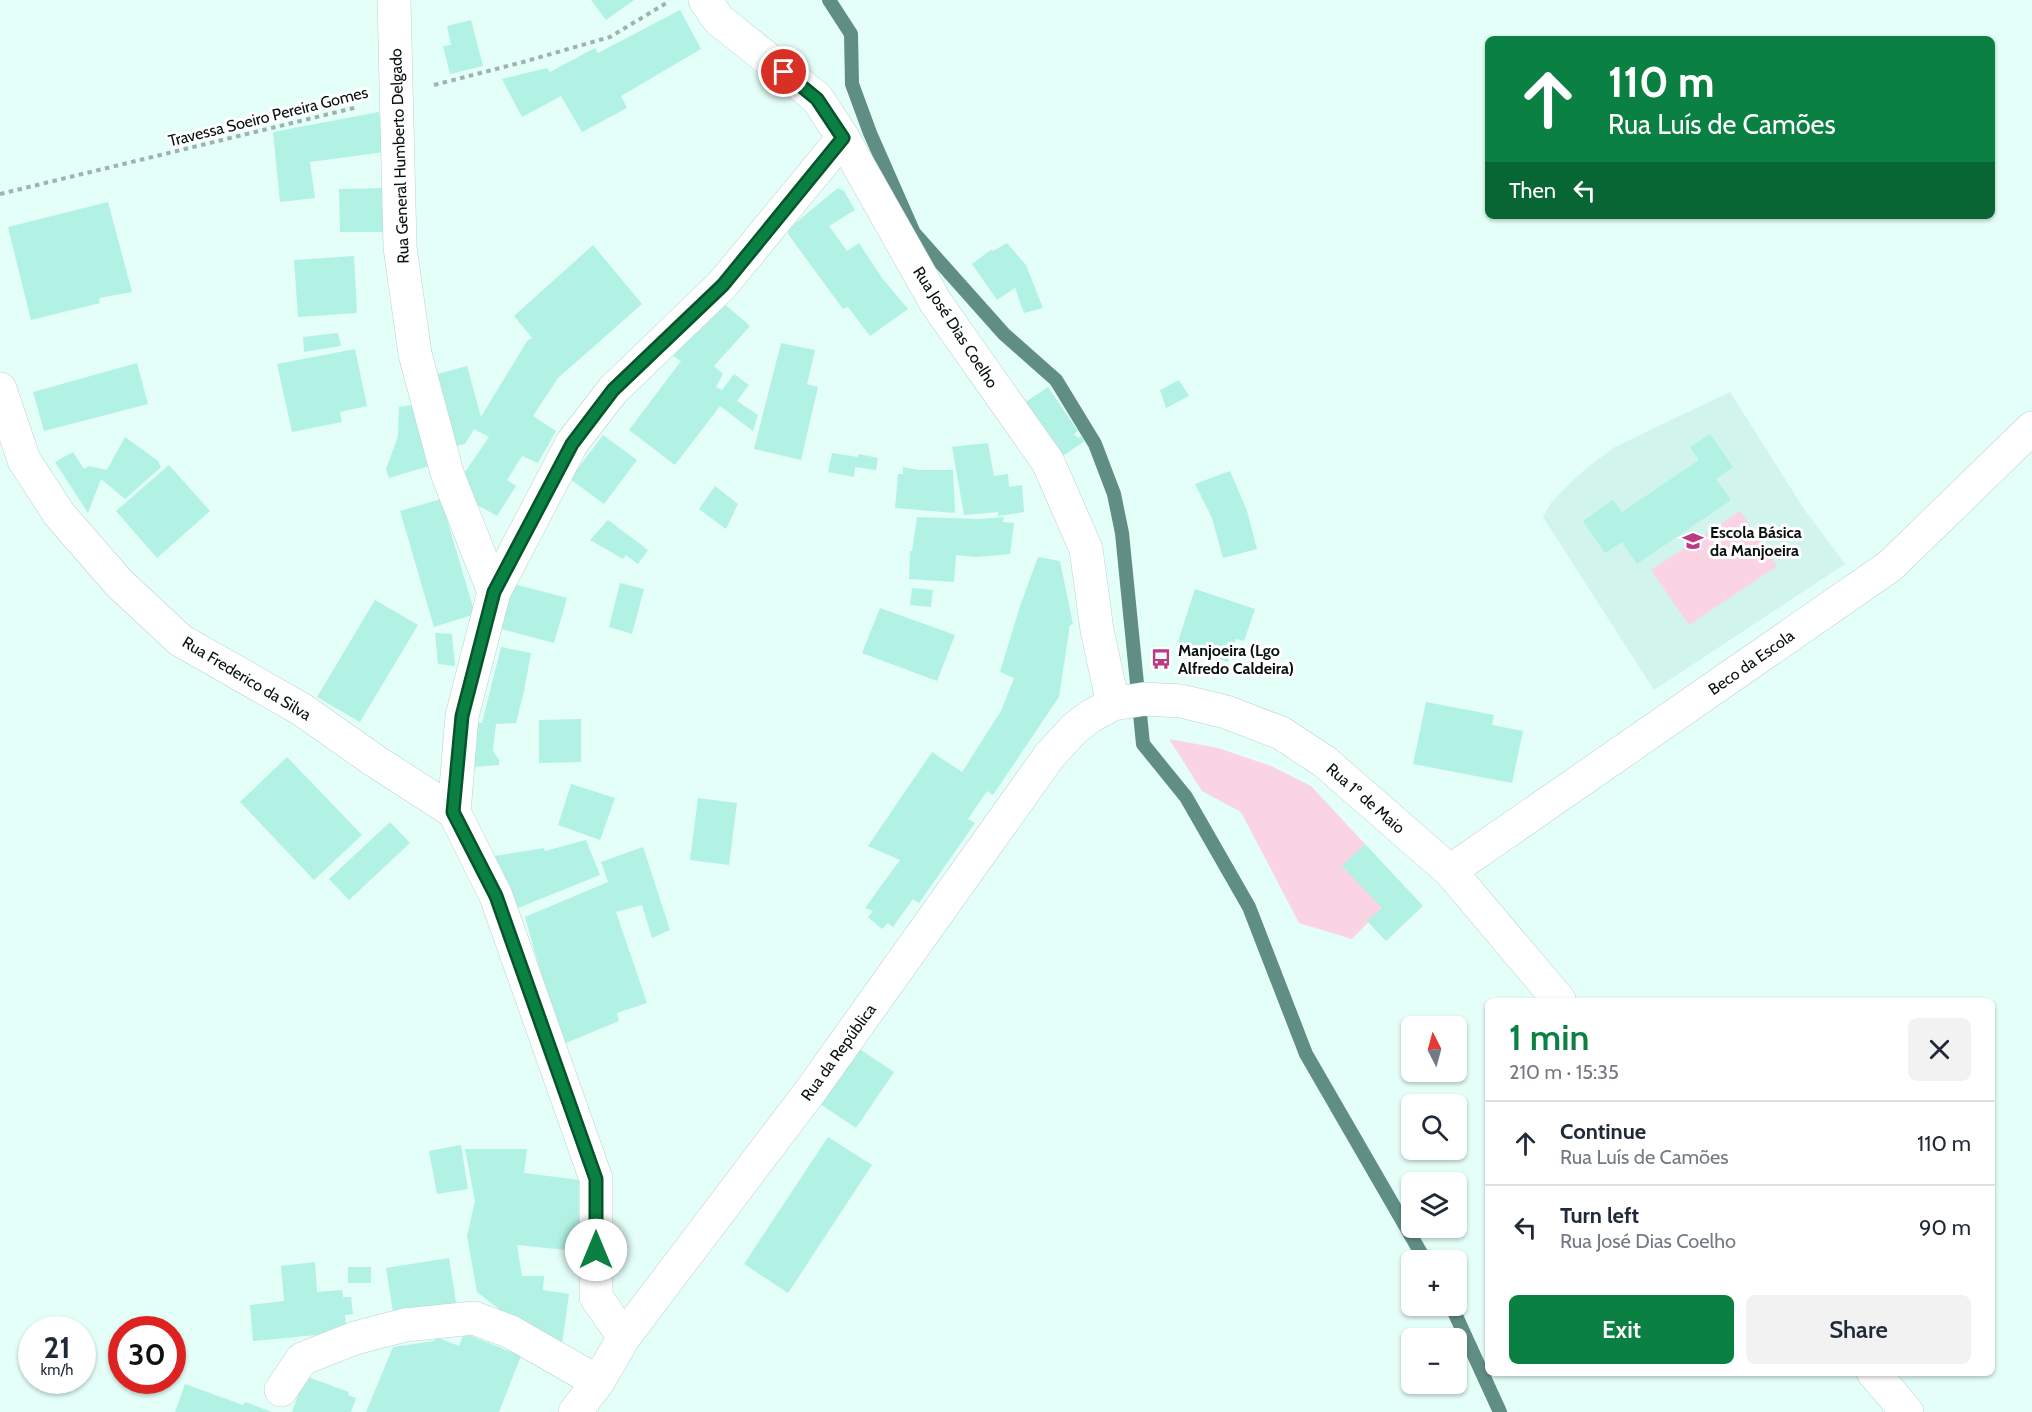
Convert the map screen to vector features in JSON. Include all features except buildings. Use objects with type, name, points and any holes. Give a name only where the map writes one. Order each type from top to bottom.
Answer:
[{"type":"street","name":"Rua General Humberto Delgado","points":[[394,0],[400,247],[416,354],[447,473],[494,592]]},
{"type":"street","name":"Rua José Dias Coelho","points":[[705,0],[719,20],[817,99],[843,138],[936,303],[1048,462],[1086,549],[1097,630],[1113,704]]},
{"type":"street","points":[[624,1337],[596,1297],[596,1179],[496,896],[453,812],[462,716],[494,592],[572,444],[613,390],[723,285],[843,138]]},
{"type":"street","name":"Rua Frederico da Silva","points":[[0,389],[24,460],[59,514],[119,583],[180,640],[301,709],[453,812]]},
{"type":"street","name":"Beco da Escola","points":[[1450,871],[1890,566],[2032,428]]},
{"type":"street","name":"Rua 1º de Maio","points":[[1113,704],[1144,699],[1180,701],[1226,712],[1281,733],[1325,762],[1450,871],[1557,998]]},
{"type":"street","name":"Rua da República","points":[[575,1412],[598,1382],[624,1337],[812,1089],[1001,827],[1050,755],[1075,728],[1090,716],[1113,704]]},
{"type":"street","points":[[281,1390],[302,1359],[355,1338],[405,1325],[474,1318],[511,1332],[598,1382]]},
{"type":"street","points":[[1876,1376],[1907,1412]]},
{"type":"path","name":"Travessa Soeiro Pereira Gomes","points":[[0,194],[359,107],[610,37],[671,0]]},
{"type":"shaded area","name":"Escola Básica da Manjoeira","points":[[1730,392],[1804,509],[1845,564],[1654,690],[1543,517],[1551,503],[1569,484],[1615,447]]},
{"type":"shaded area","points":[[1740,511],[1777,566],[1689,625],[1651,570]]},
{"type":"shaded area","points":[[1169,739],[1218,748],[1271,766],[1311,786],[1365,844],[1343,866],[1382,908],[1352,939],[1299,923],[1241,812],[1202,791]]},
{"type":"waterway","points":[[829,0],[851,34],[852,84],[870,133],[914,233],[1004,334],[1056,380],[1095,444],[1114,494],[1122,533],[1143,744],[1186,797],[1249,907],[1306,1054],[1419,1250]]},
{"type":"waterway","points":[[1456,1316],[1500,1412]]},
{"type":"place","name":"Escola Básica da Manjoeira","points":[[1693,541]]},
{"type":"place","name":"Manjoeira (Lgo Alfredo Caldeira)","points":[[1161,659]]},
{"type":"route","points":[[596,1250],[596,1179],[496,896],[453,812],[462,716],[494,592],[572,444],[613,390],[723,285],[843,138],[817,99],[784,72]]}]
